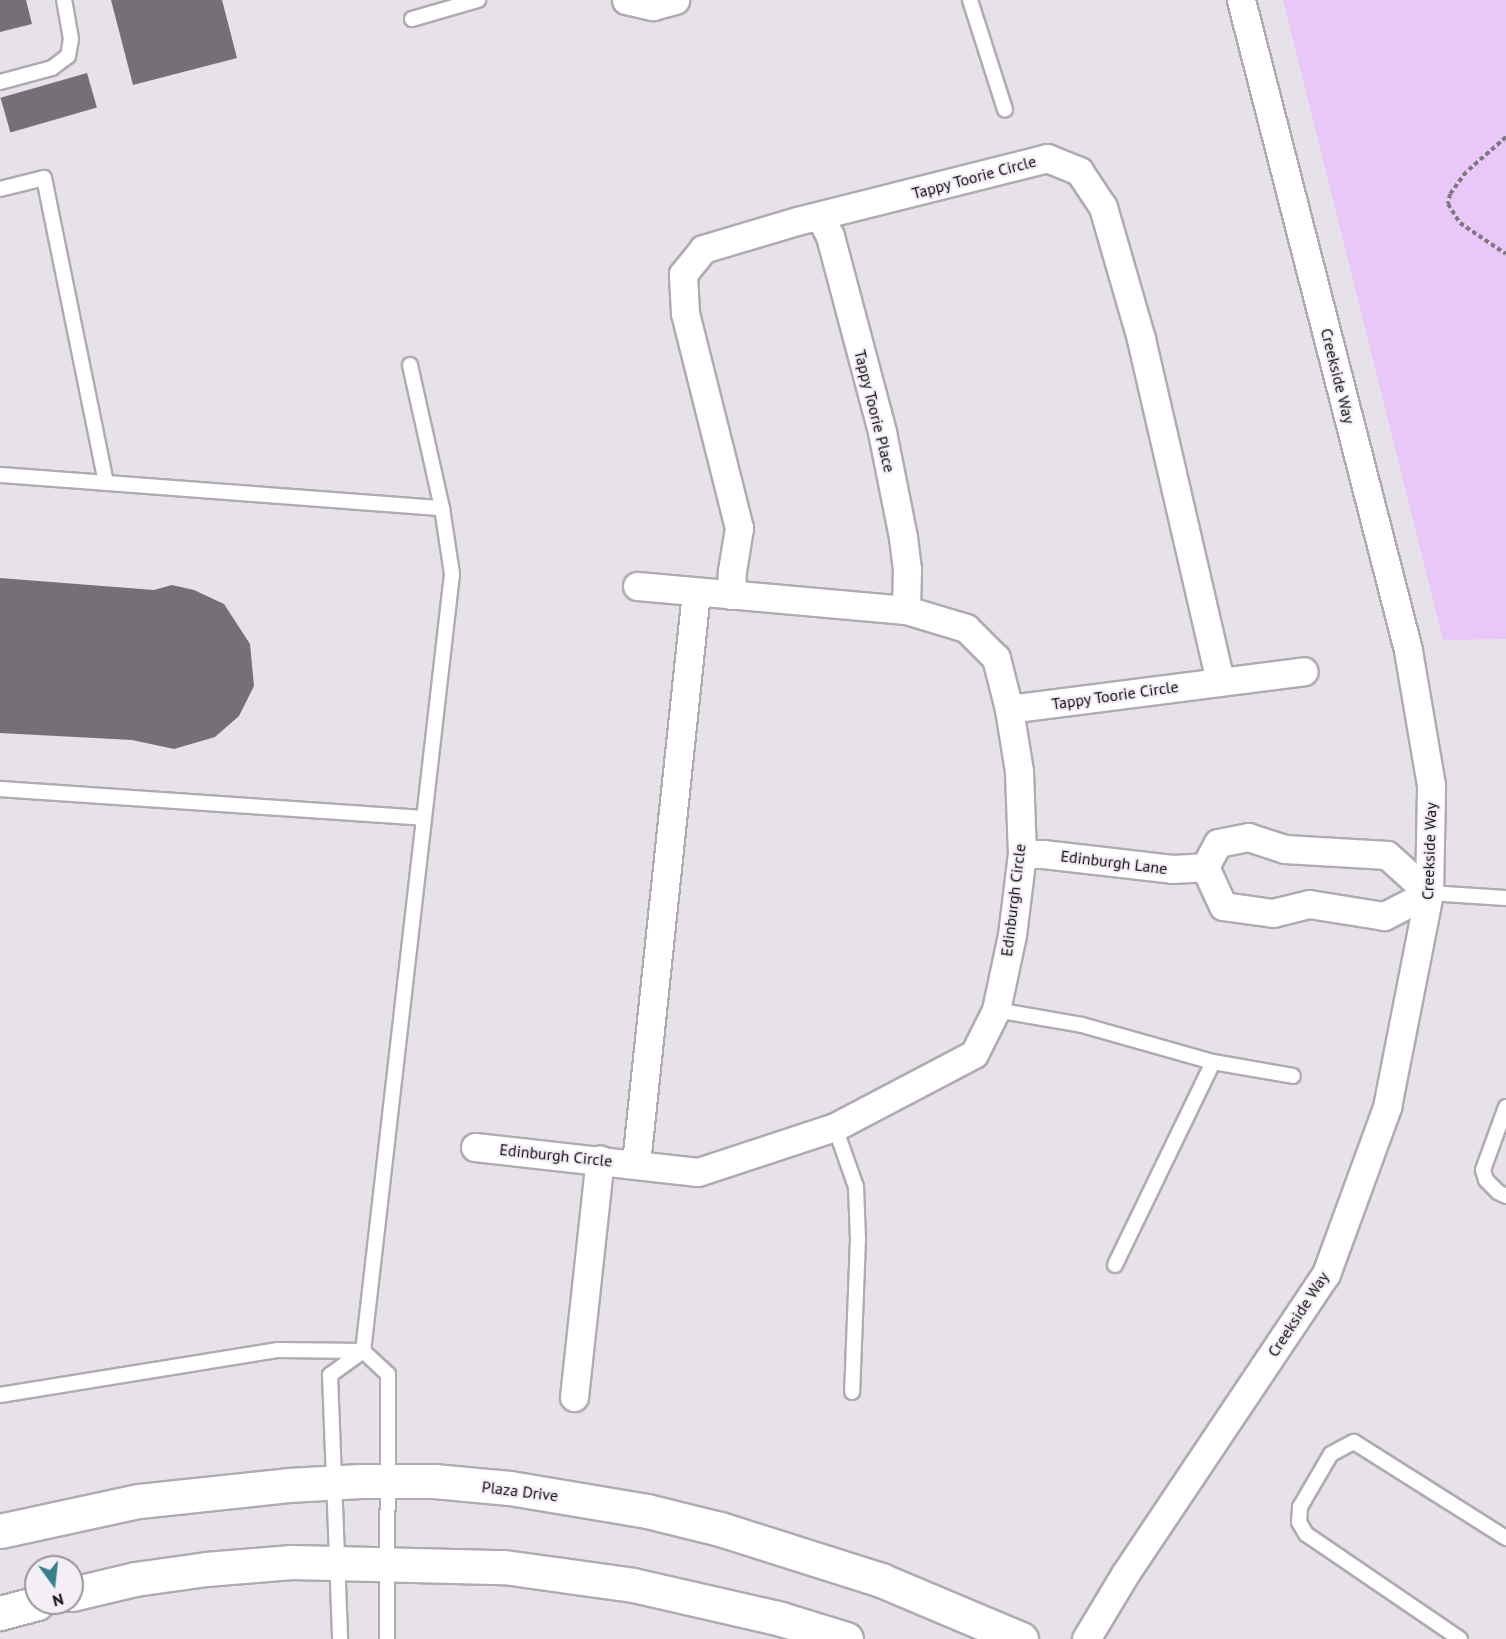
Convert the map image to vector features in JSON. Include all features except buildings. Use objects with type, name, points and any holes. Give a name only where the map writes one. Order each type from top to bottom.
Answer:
[{"type":"street","points":[[626,0],[653,6],[675,0]]},
{"type":"street","name":"Creekside Way","points":[[1086,1639],[1125,1574],[1326,1274],[1387,1107],[1429,892],[1431,785],[1408,650],[1241,0]]},
{"type":"street","name":"Tappy Toorie Circle","points":[[731,595],[732,571],[740,528],[685,313],[683,274],[703,249],[796,221],[820,217],[1047,158],[1079,171],[1103,207],[1141,339],[1220,681]]},
{"type":"street","name":"Tappy Toorie Place","points":[[820,217],[830,236],[882,432],[903,537],[907,569],[906,610]]},
{"type":"street","name":"Edinburgh Circle","points":[[475,1147],[636,1163],[698,1172],[835,1127],[974,1054],[996,1010],[1012,935],[1022,854],[1019,771],[1010,709],[996,658],[966,628],[906,610],[637,586]]},
{"type":"street","name":"Edinburgh Circle","points":[[636,1163],[696,591]]},
{"type":"street","name":"Tappy Toorie Circle","points":[[1010,709],[1304,671]]},
{"type":"street","points":[[1248,837],[1285,849],[1387,855],[1429,892],[1384,916],[1309,904],[1273,913],[1223,906],[1205,867],[1218,843],[1248,837]]},
{"type":"street","name":"Edinburgh Lane","points":[[1022,854],[1043,854],[1172,869],[1205,867]]},
{"type":"street","points":[[574,1397],[600,1159]]},
{"type":"street","name":"Plaza Drive","points":[[0,1531],[140,1502],[332,1482],[434,1481],[510,1488],[647,1511],[720,1529],[881,1580],[1022,1639]]},
{"type":"street","points":[[84,1591],[135,1579],[206,1569],[337,1561],[504,1567],[633,1585],[781,1619],[846,1639]]},
{"type":"street","points":[[0,1613],[24,1607]]},
{"type":"lane","points":[[0,82],[52,68],[68,56],[71,39],[64,0]]},
{"type":"lane","points":[[412,19],[478,0]]},
{"type":"lane","points":[[970,0],[1005,110]]},
{"type":"lane","points":[[0,189],[44,178],[106,483]]},
{"type":"lane","points":[[340,1639],[332,1482],[330,1375],[363,1351],[452,574],[442,508],[410,365]]},
{"type":"lane","points":[[0,475],[442,508]]},
{"type":"lane","points":[[0,789],[424,818]]},
{"type":"lane","points":[[1429,892],[1506,898]]},
{"type":"lane","points":[[996,1010],[1082,1025],[1213,1062],[1293,1076]]},
{"type":"lane","points":[[1115,1265],[1213,1062]]},
{"type":"lane","points":[[1506,1107],[1483,1170],[1486,1180],[1498,1192],[1506,1196]]},
{"type":"lane","points":[[835,1127],[856,1187],[858,1239],[852,1392]]},
{"type":"lane","points":[[0,1395],[278,1350],[363,1351],[388,1374],[387,1639]]},
{"type":"lane","points":[[1460,1639],[1306,1534],[1299,1522],[1300,1507],[1331,1454],[1354,1442],[1506,1538]]},
{"type":"path","points":[[1506,137],[1466,172],[1450,194],[1448,204],[1460,223],[1506,254]]},
{"type":"shaded area","points":[[1283,0],[1506,0],[1506,639],[1443,640]]}]
